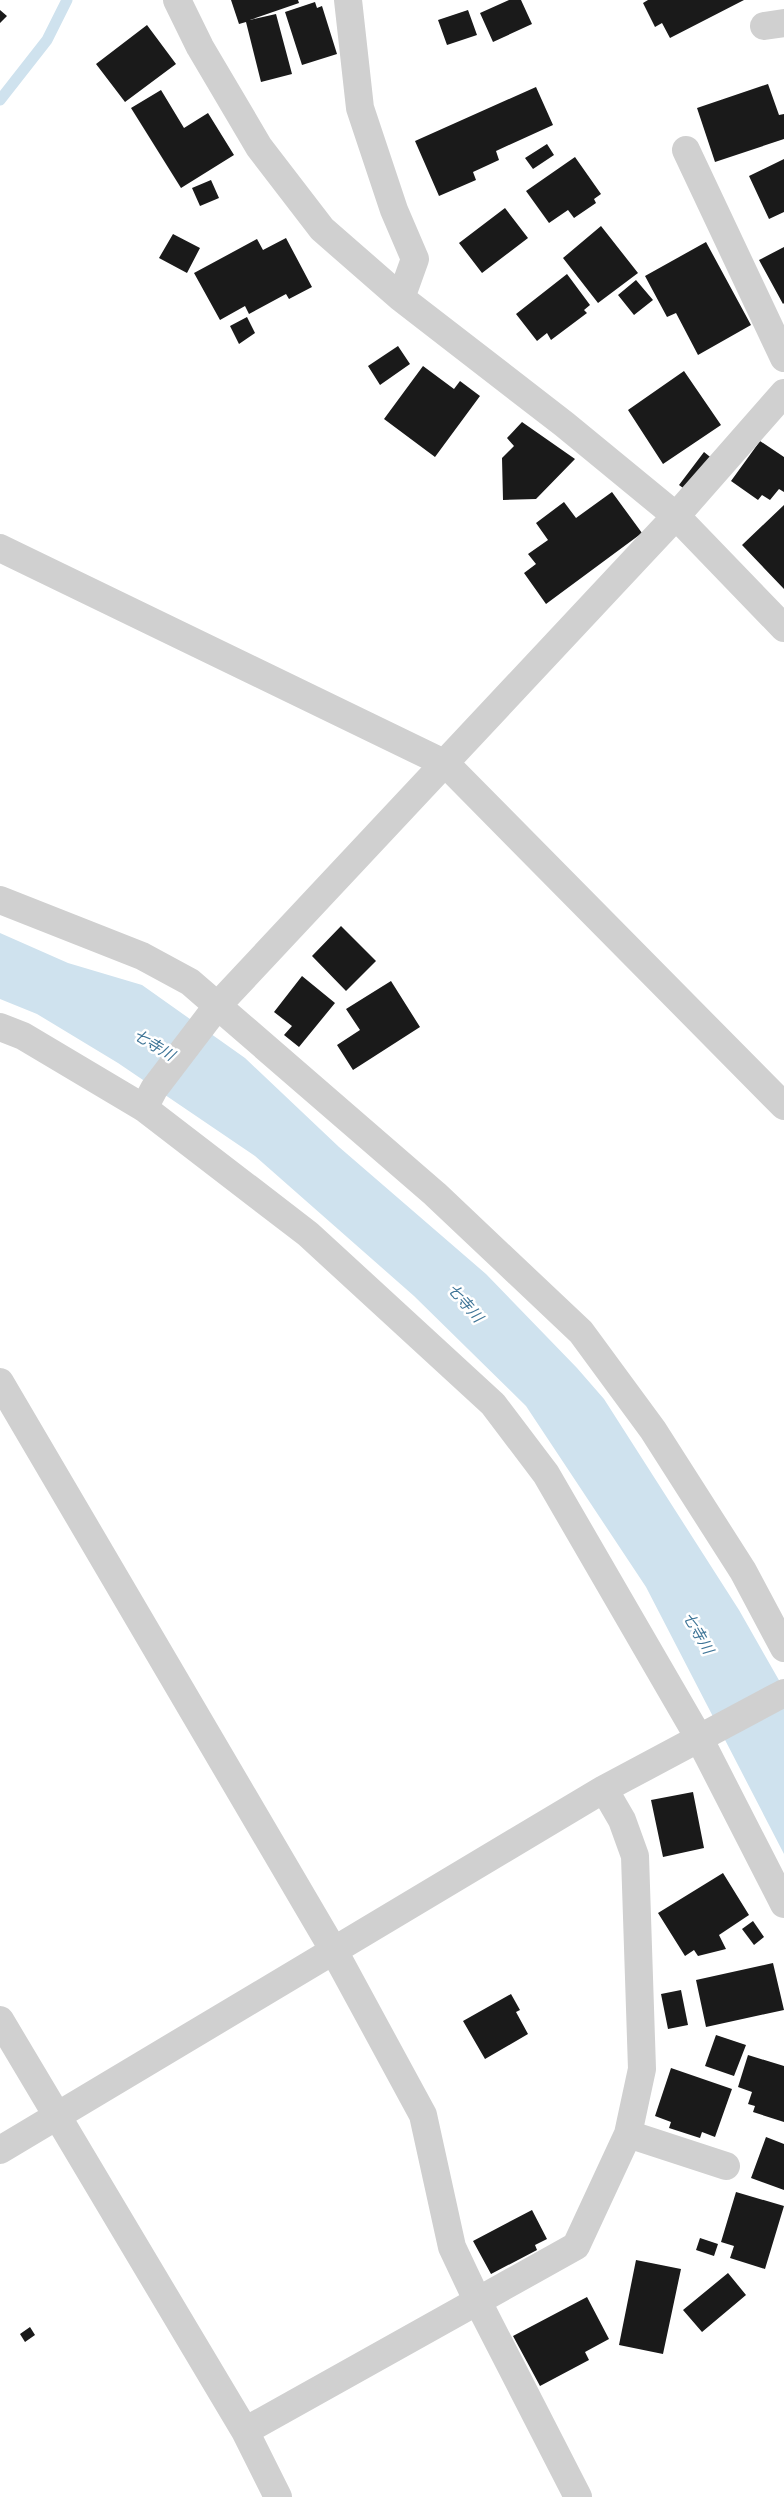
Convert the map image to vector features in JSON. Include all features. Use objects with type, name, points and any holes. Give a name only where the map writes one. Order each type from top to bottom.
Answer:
[{"type":"street","points":[[177,0],[200,47],[259,147],[322,229],[401,298],[564,424],[676,516],[784,628]]},
{"type":"street","points":[[348,0],[360,108],[394,210],[415,259],[401,298]]},
{"type":"street","points":[[686,150],[784,358]]},
{"type":"street","points":[[149,1098],[211,1015],[676,516],[784,393]]},
{"type":"street","points":[[0,548],[446,764],[784,1106]]},
{"type":"street","points":[[0,900],[142,956],[190,982],[211,1015],[435,1194],[581,1332],[653,1430],[743,1572],[784,1648]]},
{"type":"street","points":[[0,1027],[23,1036],[149,1098],[308,1234],[493,1404],[546,1474],[699,1738],[784,1904]]},
{"type":"street","points":[[0,1382],[334,1951],[423,2115],[452,2247],[477,2300],[578,2497]]},
{"type":"street","points":[[0,2150],[604,1789],[784,1693]]},
{"type":"street","points":[[245,2431],[576,2246],[628,2134],[642,2069],[635,1856],[622,1820],[604,1789]]},
{"type":"street","points":[[0,2020],[245,2431],[278,2497]]},
{"type":"street","points":[[628,2134],[726,2166]]},
{"type":"water","name":"七寺川","points":[[0,933],[68,963],[142,985],[245,1058],[339,1147],[486,1274],[577,1368],[604,1399],[739,1610],[784,1689],[784,1854],[646,1587],[526,1406],[414,1296],[255,1156],[118,1063],[37,1014],[0,999]]},
{"type":"building","points":[[231,0],[298,0],[299,3],[250,20],[276,14],[292,74],[261,82],[246,22],[239,24]]},
{"type":"building","points":[[509,0],[521,0],[532,24],[493,42],[480,13]]},
{"type":"building","points":[[648,0],[744,0],[670,38],[662,23],[655,27],[643,3]]},
{"type":"building","points":[[315,2],[317,8],[322,6],[337,54],[302,65],[285,12]]},
{"type":"building","points":[[0,10],[7,16],[0,23]]},
{"type":"building","points":[[468,10],[477,35],[447,45],[438,20]]},
{"type":"building","points":[[147,25],[176,64],[125,102],[96,64]]},
{"type":"building","points":[[768,84],[779,115],[784,114],[784,139],[715,162],[697,108]]},
{"type":"building","points":[[536,87],[553,125],[496,151],[499,160],[473,172],[476,180],[439,196],[415,141]]},
{"type":"building","points":[[161,90],[184,128],[208,113],[234,155],[181,188],[131,108]]},
{"type":"building","points":[[547,144],[554,155],[533,169],[525,158]]},
{"type":"building","points":[[575,157],[601,194],[594,199],[596,203],[574,218],[568,210],[549,223],[526,191]]},
{"type":"building","points":[[784,159],[784,212],[769,219],[749,176]]},
{"type":"building","points":[[211,180],[219,198],[200,206],[192,188]]},
{"type":"building","points":[[505,208],[528,238],[482,273],[459,243]]},
{"type":"building","points":[[601,226],[638,273],[598,303],[563,258]]},
{"type":"building","points":[[173,234],[200,248],[187,273],[159,258]]},
{"type":"building","points":[[286,238],[312,287],[289,299],[286,294],[249,314],[245,306],[220,320],[194,273],[257,239],[263,250]]},
{"type":"building","points":[[706,242],[751,325],[698,355],[676,313],[667,317],[645,276]]},
{"type":"building","points":[[784,247],[784,303],[783,304],[759,260]]},
{"type":"building","points":[[567,274],[590,305],[584,310],[587,313],[551,340],[547,333],[537,341],[516,314]]},
{"type":"building","points":[[636,280],[653,300],[634,315],[618,295]]},
{"type":"building","points":[[247,317],[255,333],[239,344],[230,326]]},
{"type":"building","points":[[398,346],[410,364],[380,385],[368,366]]},
{"type":"building","points":[[423,366],[454,389],[460,381],[480,396],[435,457],[384,419]]},
{"type":"building","points":[[684,371],[721,425],[663,464],[628,410]]},
{"type":"building","points":[[522,422],[575,459],[536,499],[503,500],[502,458],[514,446],[507,438]]},
{"type":"building","points":[[760,441],[784,457],[784,492],[779,489],[770,500],[762,495],[758,500],[731,481]]},
{"type":"building","points":[[704,452],[719,464],[694,496],[679,485]]},
{"type":"building","points":[[612,492],[642,533],[546,604],[524,573],[536,564],[528,554],[548,540],[536,523],[564,502],[576,518]]},
{"type":"building","points":[[784,505],[784,589],[742,545]]},
{"type":"building","points":[[341,926],[376,961],[346,991],[312,956]]},
{"type":"building","points":[[302,976],[335,1003],[299,1047],[284,1035],[292,1026],[274,1012]]},
{"type":"building","points":[[391,981],[420,1027],[353,1070],[337,1045],[360,1030],[346,1009]]},
{"type":"building","points":[[693,1792],[704,1848],[663,1857],[651,1800]]},
{"type":"building","points":[[723,1873],[749,1915],[719,1935],[726,1949],[698,1956],[694,1950],[685,1956],[658,1913]]},
{"type":"building","points":[[753,1921],[764,1937],[754,1945],[742,1929]]},
{"type":"building","points":[[773,1963],[784,2010],[706,2027],[696,1980]]},
{"type":"building","points":[[681,1990],[688,2025],[668,2029],[661,1994]]},
{"type":"building","points":[[511,1994],[520,2010],[516,2012],[528,2034],[485,2059],[463,2021]]},
{"type":"building","points":[[716,2035],[746,2045],[734,2076],[705,2066]]},
{"type":"building","points":[[748,2055],[784,2066],[784,2122],[753,2112],[755,2106],[748,2104],[752,2092],[738,2087]]},
{"type":"building","points":[[671,2068],[732,2089],[715,2137],[702,2132],[700,2138],[669,2128],[671,2122],[655,2116]]},
{"type":"building","points":[[766,2137],[784,2144],[784,2190],[751,2178]]},
{"type":"building","points":[[736,2192],[784,2206],[765,2269],[730,2258],[734,2246],[721,2242]]},
{"type":"building","points":[[532,2210],[547,2239],[535,2245],[537,2250],[491,2274],[473,2241]]},
{"type":"building","points":[[700,2238],[718,2244],[714,2256],[696,2250]]},
{"type":"building","points":[[636,2260],[681,2269],[663,2354],[619,2345]]},
{"type":"building","points":[[728,2273],[746,2295],[702,2332],[683,2310]]},
{"type":"building","points":[[587,2297],[609,2339],[585,2352],[589,2360],[540,2386],[513,2336]]},
{"type":"building","points":[[30,2327],[35,2335],[25,2342],[20,2334]]},
{"type":"waterway","points":[[0,100],[47,40],[67,0]]}]
